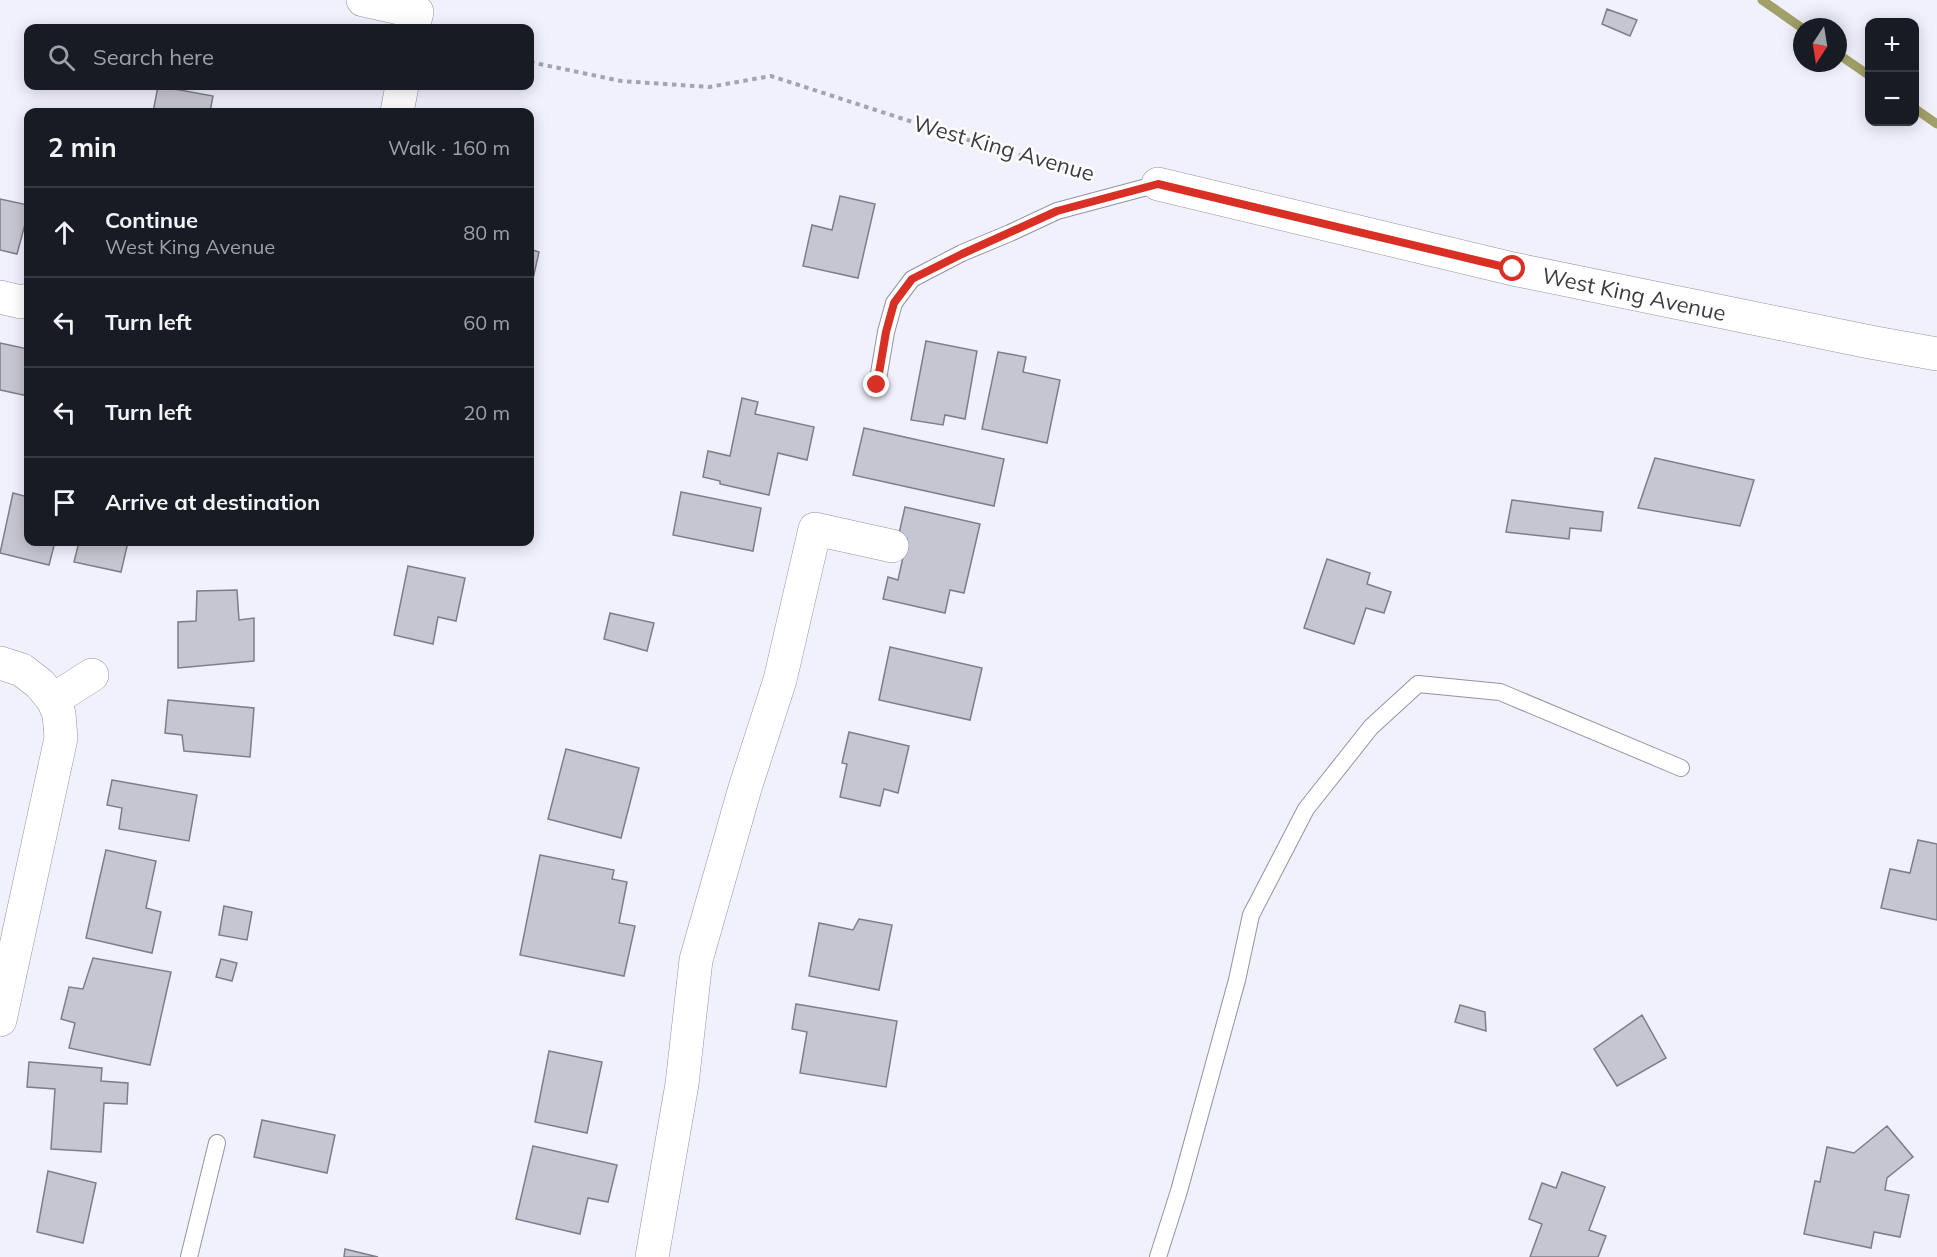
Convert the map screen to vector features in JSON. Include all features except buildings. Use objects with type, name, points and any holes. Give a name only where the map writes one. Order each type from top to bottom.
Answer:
[{"type":"street","points":[[363,0],[415,20]]},
{"type":"street","points":[[398,108],[401,90]]},
{"type":"street","name":"West King Avenue","points":[[1158,184],[1513,269],[1937,354]]},
{"type":"street","points":[[0,297],[24,301]]},
{"type":"street","points":[[652,1257],[682,1084],[696,960],[745,788],[780,680],[815,530],[892,546]]},
{"type":"street","points":[[0,663],[22,670],[40,684],[53,700],[59,714],[61,738],[0,1020]]},
{"type":"street","points":[[53,700],[92,675]]},
{"type":"lane","points":[[877,385],[886,332],[894,303],[912,279],[1057,211],[1158,184]]},
{"type":"lane","points":[[1158,1257],[1179,1191],[1234,991],[1251,915],[1306,809],[1371,727],[1418,684],[1500,692],[1680,768]]},
{"type":"lane","points":[[189,1257],[218,1143]]},
{"type":"path","name":"West King Avenue","points":[[534,63],[621,81],[709,87],[771,76],[965,139],[1089,176],[1100,177]]},
{"type":"waterway","points":[[1762,0],[1793,22]]},
{"type":"waterway","points":[[1847,60],[1865,73]]},
{"type":"waterway","points":[[1919,111],[1937,124]]},
{"type":"route","points":[[877,385],[886,332],[894,303],[912,279],[1057,211],[1158,184],[1513,269]]}]
